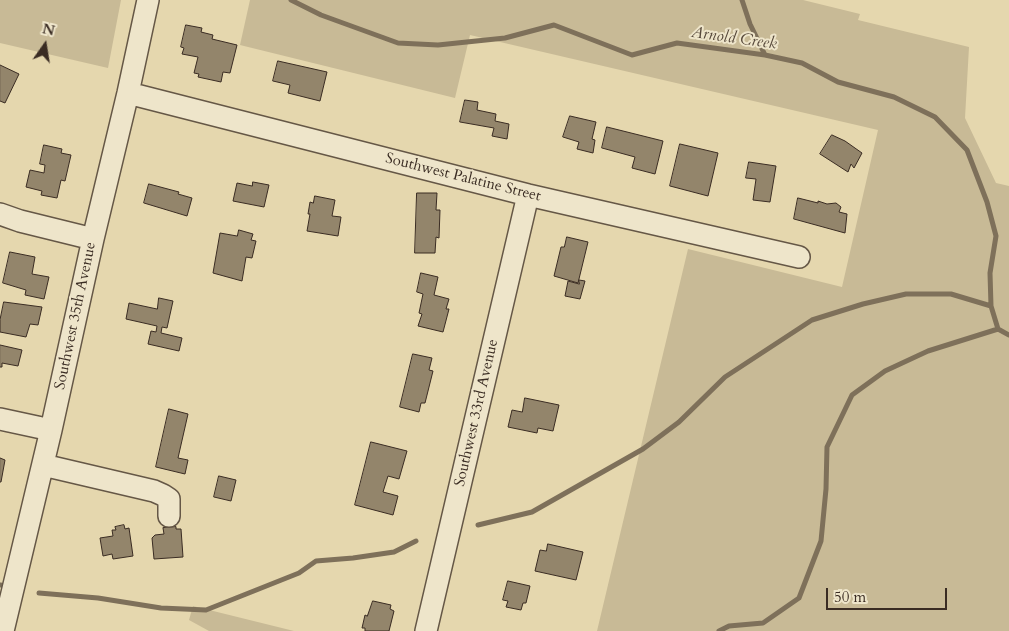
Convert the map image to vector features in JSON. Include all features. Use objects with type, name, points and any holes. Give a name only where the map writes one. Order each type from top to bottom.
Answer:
[{"type":"street","name":"Southwest 35th Avenue","points":[[3,631],[43,465],[148,0]]},
{"type":"street","name":"Southwest Palatine Street","points":[[128,92],[528,195],[799,257]]},
{"type":"street","name":"Southwest 33rd Avenue","points":[[426,631],[528,195]]},
{"type":"street","points":[[0,214],[20,221],[93,239]]},
{"type":"street","points":[[0,419],[51,430]]},
{"type":"street","points":[[43,465],[164,495],[168,500],[169,516]]},
{"type":"shaded area","points":[[0,0],[121,0],[108,68],[0,43]]},
{"type":"shaded area","points":[[250,0],[803,0],[860,14],[858,20],[969,47],[965,118],[996,183],[1009,186],[1009,631],[597,631],[688,249],[842,287],[878,130],[470,35],[455,98],[240,45]]},
{"type":"shaded area","points":[[193,606],[294,631],[209,631],[189,620]]},
{"type":"building","points":[[186,25],[202,28],[201,32],[213,35],[212,39],[237,45],[230,73],[223,72],[221,82],[198,77],[199,74],[194,73],[198,57],[182,54],[184,48],[181,47]]},
{"type":"building","points":[[278,61],[327,72],[320,101],[288,93],[290,85],[273,81]]},
{"type":"building","points":[[0,65],[19,74],[5,103],[0,101]]},
{"type":"building","points":[[465,100],[478,102],[477,110],[496,114],[495,121],[509,124],[507,139],[492,136],[494,128],[460,122]]},
{"type":"building","points":[[570,116],[596,122],[592,139],[595,140],[593,153],[577,149],[579,142],[563,137]]},
{"type":"building","points":[[607,127],[663,141],[655,174],[632,168],[635,157],[602,148]]},
{"type":"building","points":[[832,135],[845,141],[862,153],[854,168],[851,164],[848,172],[820,154]]},
{"type":"building","points":[[680,144],[718,153],[708,196],[670,186]]},
{"type":"building","points":[[44,145],[62,149],[61,153],[71,155],[65,181],[61,180],[57,198],[41,195],[42,191],[26,187],[30,170],[44,173],[45,165],[40,164]]},
{"type":"building","points":[[749,162],[776,166],[770,202],[753,200],[756,179],[746,178]]},
{"type":"building","points":[[253,182],[269,185],[264,207],[233,201],[237,183],[252,186]]},
{"type":"building","points":[[149,184],[179,192],[178,194],[192,198],[187,216],[144,203]]},
{"type":"building","points":[[417,193],[437,193],[436,210],[440,210],[439,238],[436,237],[435,253],[415,253]]},
{"type":"building","points":[[315,196],[335,200],[332,216],[341,217],[338,236],[307,231],[310,202],[313,203]]},
{"type":"building","points":[[798,198],[818,203],[818,201],[827,204],[836,203],[841,207],[839,212],[847,214],[845,233],[794,219]]},
{"type":"building","points":[[239,230],[253,234],[251,240],[256,241],[252,258],[246,257],[242,281],[213,273],[220,233],[237,236]]},
{"type":"building","points":[[567,237],[588,242],[578,283],[554,276],[561,247],[564,247]]},
{"type":"building","points":[[10,252],[35,257],[32,274],[49,277],[44,299],[25,295],[26,290],[3,283]]},
{"type":"building","points":[[421,273],[438,277],[434,295],[449,299],[446,309],[449,309],[443,332],[418,326],[422,314],[419,313],[423,294],[417,292]]},
{"type":"building","points":[[579,280],[585,281],[580,299],[565,296],[568,281],[579,284]]},
{"type":"building","points":[[159,298],[173,301],[167,328],[162,327],[161,333],[182,338],[179,351],[148,344],[151,331],[156,332],[157,326],[126,319],[129,303],[157,309]]},
{"type":"building","points":[[4,302],[42,307],[38,325],[30,324],[26,337],[0,332],[0,320]]},
{"type":"building","points":[[0,345],[22,350],[18,366],[2,363],[2,367],[0,367]]},
{"type":"building","points":[[413,354],[432,358],[429,370],[433,371],[425,403],[421,403],[419,412],[400,407]]},
{"type":"building","points":[[525,398],[559,405],[553,431],[538,428],[537,433],[508,427],[512,410],[522,412]]},
{"type":"building","points":[[169,409],[188,414],[178,458],[188,460],[185,474],[156,467]]},
{"type":"building","points":[[371,442],[407,451],[399,479],[388,476],[383,492],[398,496],[393,515],[355,505]]},
{"type":"building","points":[[0,458],[5,460],[1,482],[0,482]]},
{"type":"building","points":[[219,476],[236,480],[231,501],[214,497]]},
{"type":"building","points":[[124,525],[125,529],[129,528],[133,556],[113,559],[112,554],[103,556],[100,538],[113,536],[112,530],[116,530],[115,527]]},
{"type":"building","points":[[176,527],[176,529],[181,529],[183,557],[154,559],[152,538],[155,535],[164,534],[163,528]]},
{"type":"building","points":[[548,544],[583,552],[576,580],[535,571],[540,550],[546,551]]},
{"type":"building","points":[[508,581],[530,586],[526,603],[523,603],[521,610],[506,607],[508,601],[503,600]]},
{"type":"building","points":[[373,601],[391,605],[390,609],[394,611],[389,631],[365,631],[365,628],[362,628],[365,615],[367,616]]},
{"type":"waterway","name":"Arnold Creek","points":[[291,0],[321,15],[398,43],[438,45],[505,38],[554,25],[632,55],[677,43],[765,55],[802,63],[838,82],[894,97],[935,117],[967,150],[987,202],[996,236],[990,273],[991,306],[998,329],[1009,335]]},
{"type":"waterway","points":[[742,0],[750,24],[765,55]]},
{"type":"waterway","points":[[478,525],[532,512],[643,449],[679,422],[725,377],[812,320],[863,304],[906,294],[951,294],[991,306]]},
{"type":"waterway","points":[[719,631],[729,626],[763,623],[799,598],[821,541],[826,489],[827,447],[852,395],[885,371],[928,351],[998,329]]},
{"type":"waterway","points":[[39,593],[98,598],[161,608],[206,610],[299,573],[316,561],[394,552],[416,541]]}]
